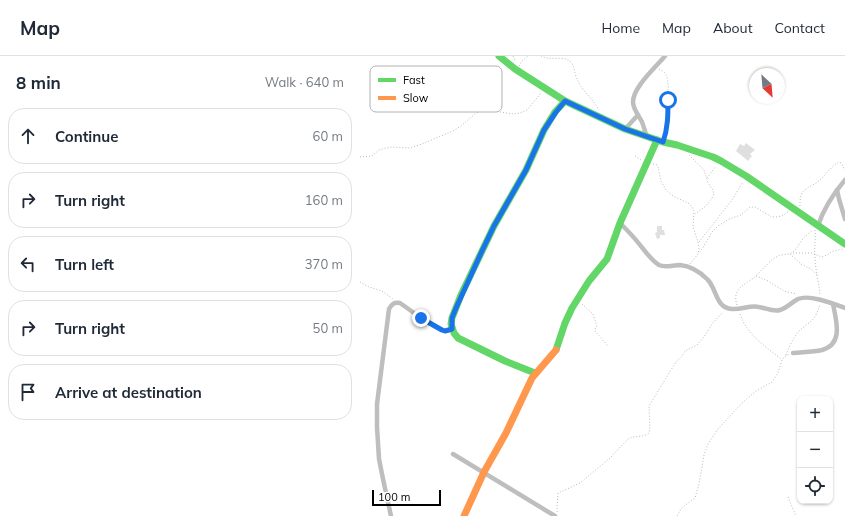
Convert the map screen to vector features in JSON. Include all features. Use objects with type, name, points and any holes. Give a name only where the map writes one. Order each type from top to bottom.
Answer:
[{"type":"street","points":[[499,56],[515,69],[565,101],[625,129],[713,157],[721,161],[800,212],[845,244]]},
{"type":"street","points":[[647,137],[641,120],[634,108],[633,102],[637,89],[652,69],[657,66],[665,56]]},
{"type":"street","points":[[535,373],[510,364],[458,338],[452,329],[452,318],[494,226],[526,170],[544,130],[565,101]]},
{"type":"street","points":[[625,129],[638,115]]},
{"type":"street","points":[[464,516],[484,472],[506,433],[535,373],[556,349],[566,319],[589,281],[607,259],[620,223],[647,163],[660,141]]},
{"type":"street","points":[[818,226],[837,190],[845,180]]},
{"type":"street","points":[[837,190],[845,219]]},
{"type":"street","points":[[620,223],[653,260],[661,266],[687,266],[707,279],[713,288],[718,301],[726,308],[738,309],[755,306],[773,310],[781,310],[798,299],[805,297],[821,300],[845,308]]},
{"type":"street","points":[[391,516],[382,479],[377,427],[377,404],[389,309],[396,302],[400,303],[442,330],[445,331],[452,329]]},
{"type":"street","points":[[794,353],[823,350],[834,342],[837,330],[833,304]]},
{"type":"street","points":[[453,454],[484,472],[512,491],[557,515]]},
{"type":"path","points":[[517,70],[528,56]]},
{"type":"path","points":[[541,56],[546,58],[568,59],[570,61],[573,65],[579,84],[599,110],[601,117]]},
{"type":"path","points":[[652,69],[661,70],[667,77],[668,122],[666,133],[660,141]]},
{"type":"path","points":[[500,112],[520,114],[527,110],[545,88]]},
{"type":"path","points":[[360,157],[372,156],[386,148],[410,148],[422,144],[461,126],[478,112]]},
{"type":"path","points":[[685,148],[692,159],[706,172],[706,178],[713,190],[713,196],[707,205],[695,214]]},
{"type":"path","points":[[635,156],[647,163],[657,165],[661,181],[666,190],[673,196],[691,205],[695,214],[693,227],[698,242],[698,255]]},
{"type":"path","points":[[706,178],[721,161]]},
{"type":"path","points":[[800,212],[800,198],[802,193],[819,181],[837,163],[839,162],[845,170]]},
{"type":"path","points":[[698,242],[732,200],[746,176]]},
{"type":"path","points":[[687,266],[698,255],[712,232],[729,219],[741,215],[750,208],[755,207],[772,217],[782,216],[794,208]]},
{"type":"path","points":[[676,516],[680,509],[695,498],[704,455],[708,444],[718,429],[756,391],[772,382],[778,373],[782,360],[797,333],[810,323],[816,316],[821,300],[815,254],[816,238],[814,229],[792,253],[782,255],[770,261],[736,294],[738,309],[747,329],[755,339],[782,360]]},
{"type":"path","points":[[792,253],[815,254],[816,256],[822,257],[833,251],[845,249]]},
{"type":"path","points":[[790,254],[818,276]]},
{"type":"path","points":[[756,276],[768,281],[784,291],[805,297]]},
{"type":"path","points":[[360,282],[369,287],[382,291],[396,302]]},
{"type":"path","points":[[577,300],[594,314],[597,326],[595,331],[608,346]]},
{"type":"path","points":[[557,515],[558,493],[580,482],[610,458],[628,439],[632,437],[643,437],[649,433],[649,406],[676,362],[686,350],[697,345],[726,308]]},
{"type":"path","points":[[786,355],[794,353]]},
{"type":"path","points":[[788,497],[796,516]]},
{"type":"building","points":[[746,143],[755,150],[750,154],[752,156],[748,161],[736,151],[740,144],[744,146]]},
{"type":"building","points":[[657,226],[662,226],[662,230],[664,230],[665,235],[660,235],[660,238],[657,239],[655,233],[657,232]]},
{"type":"traffic: fast","points":[[499,56],[515,69],[565,101],[625,129],[663,142],[677,145],[721,161],[746,176],[845,244]]},
{"type":"traffic: fast","points":[[535,373],[505,361],[458,338],[454,333],[451,324],[461,295],[494,226],[526,170],[544,130],[555,112],[565,101]]},
{"type":"traffic: fast","points":[[556,350],[565,323],[572,308],[589,281],[607,259],[620,223],[657,140]]},
{"type":"traffic: slow","points":[[464,516],[484,472],[506,433],[532,378],[556,350]]},
{"type":"route","points":[[421,318],[442,330],[448,331],[452,329],[452,318],[461,295],[494,226],[526,170],[544,130],[565,101],[625,129],[663,142],[668,122],[668,100]]}]
